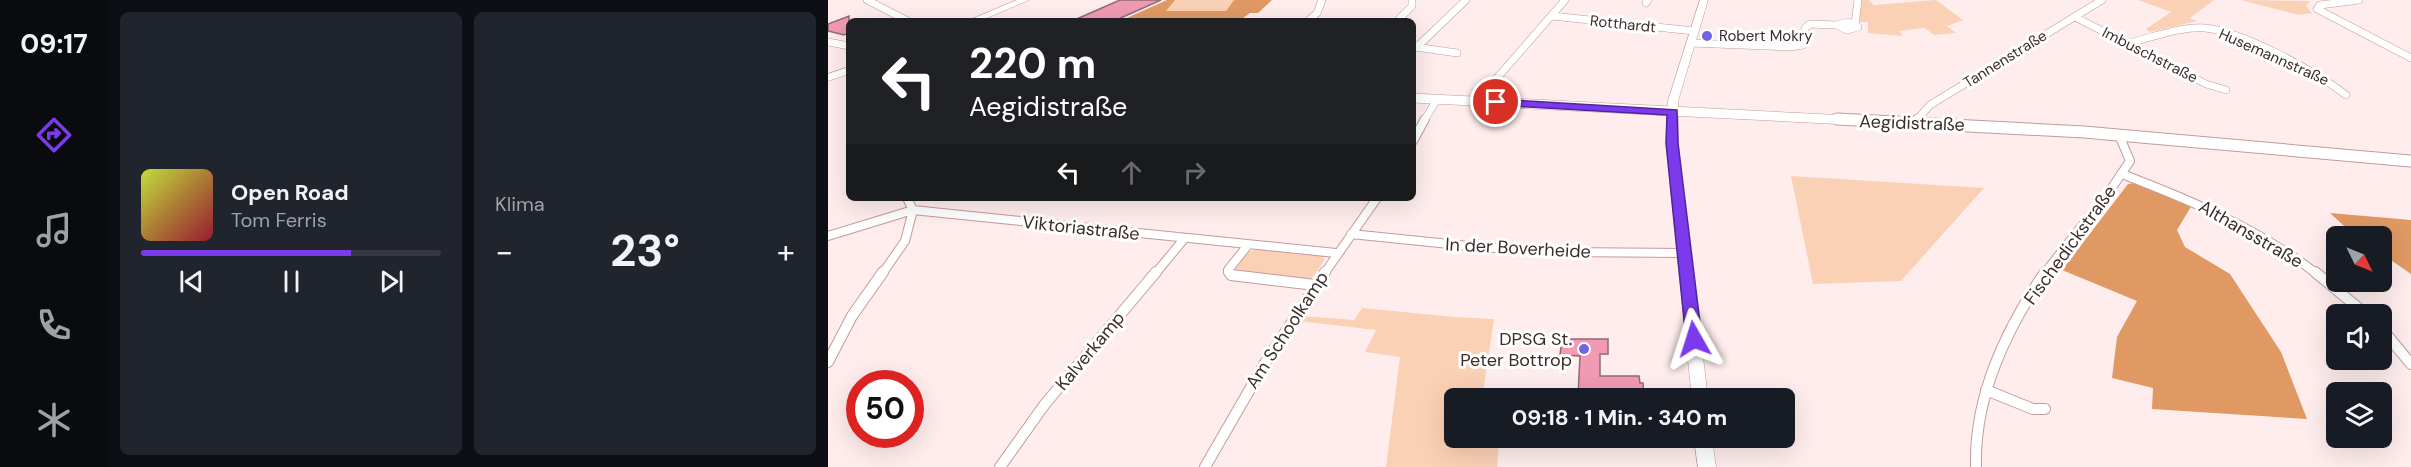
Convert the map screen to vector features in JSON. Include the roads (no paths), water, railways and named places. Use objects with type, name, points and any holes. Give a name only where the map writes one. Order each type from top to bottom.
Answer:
[{"type":"main road","points":[[980,18],[1025,0]]},
{"type":"main road","points":[[1699,388],[1672,143],[1673,112],[1678,79],[1704,0]]},
{"type":"main road","points":[[828,78],[846,71]]},
{"type":"main road","points":[[1704,448],[1707,467]]},
{"type":"street","points":[[867,0],[902,18]]},
{"type":"street","points":[[1311,18],[1317,13],[1322,0]]},
{"type":"street","points":[[1400,18],[1412,6],[1412,0]]},
{"type":"street","points":[[1416,46],[1466,0]]},
{"type":"street","points":[[1478,101],[1564,0]]},
{"type":"street","points":[[1690,43],[1797,47],[1803,45],[1807,26],[1814,23],[1837,25],[1843,30],[1857,29],[1858,0]]},
{"type":"street","points":[[2359,0],[2320,5],[2316,8],[2321,13],[2411,58]]},
{"type":"street","name":"Tannenstraße","points":[[1915,122],[1930,105],[2098,1]]},
{"type":"street","name":"Rotthardt","points":[[1552,16],[1694,31]]},
{"type":"street","name":"Imbuschstraße","points":[[2075,17],[2206,84],[2226,90]]},
{"type":"street","name":"Husemannstraße","points":[[2128,44],[2196,29],[2214,30],[2295,64],[2335,84],[2346,95]]},
{"type":"street","points":[[828,42],[846,45]]},
{"type":"street","points":[[1416,48],[1458,53]]},
{"type":"street","name":"Aegidistraße","points":[[1416,98],[1884,123],[1915,122],[2119,135],[2411,161]]},
{"type":"street","points":[[1416,136],[1437,99]]},
{"type":"street","name":"Fischedickstraße","points":[[1976,467],[1974,452],[1986,390],[2023,309],[2044,275],[2130,161],[2119,135]]},
{"type":"street","name":"Althansstraße","points":[[2122,174],[2194,201],[2260,236],[2301,260],[2340,289],[2356,304]]},
{"type":"street","points":[[828,362],[852,316],[905,241],[913,210],[908,201]]},
{"type":"street","name":"Am Schoolkamp","points":[[1205,467],[1234,411],[1336,253],[1375,201]]},
{"type":"street","points":[[828,236],[913,210]]},
{"type":"street","name":"Viktoriastraße","points":[[913,210],[1336,253]]},
{"type":"street","name":"In der Boverheide","points":[[1352,234],[1479,248],[1561,252],[1685,253]]},
{"type":"street","name":"Kalverkamp","points":[[1000,467],[1046,404],[1184,239]]},
{"type":"street","points":[[1248,245],[1228,270],[1230,275],[1315,285]]},
{"type":"street","points":[[2392,341],[2411,363]]},
{"type":"street","points":[[1986,390],[2032,409],[2044,409]]},
{"type":"place","name":"Robert Mokry","points":[[1707,36]]},
{"type":"place","name":"DPSG St. Peter Bottrop","points":[[1584,349]]}]
